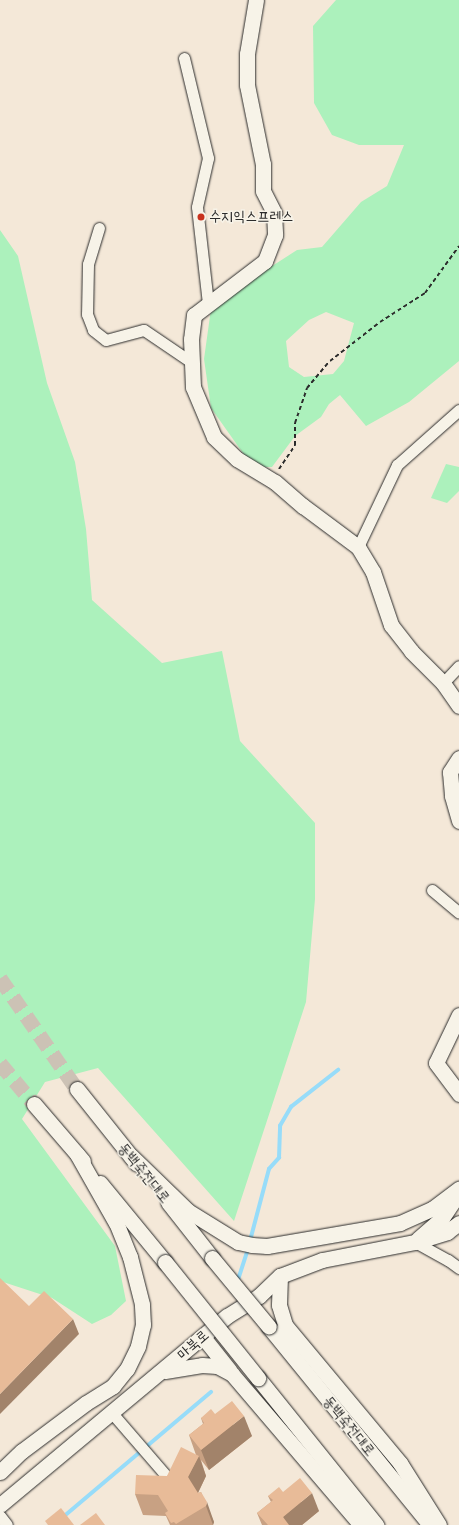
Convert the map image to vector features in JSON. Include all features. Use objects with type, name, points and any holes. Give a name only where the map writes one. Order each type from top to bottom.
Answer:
[{"type":"main road","points":[[256,0],[247,54],[247,85],[263,164],[263,191],[274,213],[275,236],[265,261],[194,314],[191,362],[193,387],[214,437],[237,459],[271,479],[358,547],[373,572],[391,625],[411,652],[443,683],[459,706]]},
{"type":"main road","points":[[459,758],[450,772],[452,796],[459,821]]},
{"type":"main road","points":[[459,1015],[436,1063],[459,1094]]},
{"type":"main road","name":"동백죽전대로","points":[[76,1089],[430,1525]]},
{"type":"main road","points":[[34,1104],[165,1262],[376,1525]]},
{"type":"main road","points":[[0,1472],[22,1451],[86,1403],[113,1386],[127,1369],[138,1346],[143,1325],[142,1304],[130,1257],[116,1223],[77,1154]]},
{"type":"main road","points":[[131,1156],[188,1211],[238,1242],[266,1246],[360,1232],[400,1223],[432,1210],[459,1191]]},
{"type":"main road","points":[[415,1242],[442,1218],[459,1191]]},
{"type":"main road","name":"마북로","points":[[0,1505],[164,1371],[227,1316],[259,1296],[280,1276],[322,1260],[415,1242],[447,1232],[459,1223]]},
{"type":"main road","points":[[280,1276],[279,1305],[285,1325]]},
{"type":"main road","points":[[259,1296],[400,1462],[439,1525]]},
{"type":"main road","points":[[203,1337],[232,1374],[361,1525]]},
{"type":"main road","points":[[164,1371],[202,1365],[217,1366],[232,1374]]},
{"type":"street","points":[[184,58],[208,158],[197,207],[208,303]]},
{"type":"street","points":[[99,228],[88,264],[87,314],[93,330],[106,340],[144,330],[191,362]]},
{"type":"street","points":[[358,547],[397,465],[459,410]]},
{"type":"street","points":[[443,683],[459,666]]},
{"type":"street","points":[[432,890],[459,913]]},
{"type":"street","points":[[415,1242],[448,1260],[459,1268]]},
{"type":"street","points":[[112,1413],[169,1479]]},
{"type":"street","points":[[0,1516],[7,1525]]},
{"type":"path","points":[[271,479],[295,445],[295,423],[307,388],[330,361],[380,322],[425,293],[459,246]]},
{"type":"green space","points":[[336,0],[459,0],[459,361],[409,402],[366,426],[340,395],[329,404],[321,417],[295,436],[272,467],[262,467],[245,456],[211,408],[204,359],[211,309],[232,292],[297,250],[322,247],[361,202],[387,186],[404,145],[359,145],[332,135],[314,103],[313,26]],"holes":[[[326,312],[354,323],[344,361],[333,374],[304,377],[289,367],[286,341],[309,320]]]},
{"type":"green space","points":[[0,230],[18,256],[47,383],[75,462],[86,529],[92,600],[162,663],[222,651],[240,741],[315,823],[315,899],[306,1002],[234,1221],[98,1068],[45,1082],[22,1119],[115,1246],[126,1301],[111,1315],[92,1324],[52,1298],[0,1281]]},
{"type":"green space","points":[[446,464],[459,467],[459,491],[447,503],[431,498]]},
{"type":"building","points":[[0,1278],[29,1306],[44,1291],[73,1319],[0,1394]]},
{"type":"building","points":[[232,1401],[244,1416],[201,1450],[189,1435],[204,1423],[201,1418],[211,1409],[215,1414]]},
{"type":"building","points":[[181,1447],[199,1456],[188,1477],[198,1493],[201,1492],[207,1502],[206,1506],[176,1524],[174,1522],[171,1523],[165,1513],[168,1511],[158,1495],[135,1494],[136,1475],[167,1476]]},
{"type":"building","points":[[300,1478],[312,1493],[283,1517],[289,1525],[268,1525],[257,1513],[273,1500],[268,1496],[279,1487],[283,1492]]},
{"type":"building","points":[[61,1508],[74,1525],[48,1525],[45,1521]]},
{"type":"building","points":[[96,1513],[105,1525],[80,1525]]},
{"type":"waterway","points":[[250,1241],[269,1169],[279,1158],[280,1126],[291,1107],[338,1070]]},
{"type":"waterway","points":[[237,1283],[248,1249]]},
{"type":"waterway","points":[[62,1518],[211,1392]]},
{"type":"tunnel","points":[[0,978],[77,1089]]},
{"type":"tunnel","points":[[0,1063],[34,1104]]},
{"type":"place","name":"수지익스프레스","points":[[201,217]]}]
